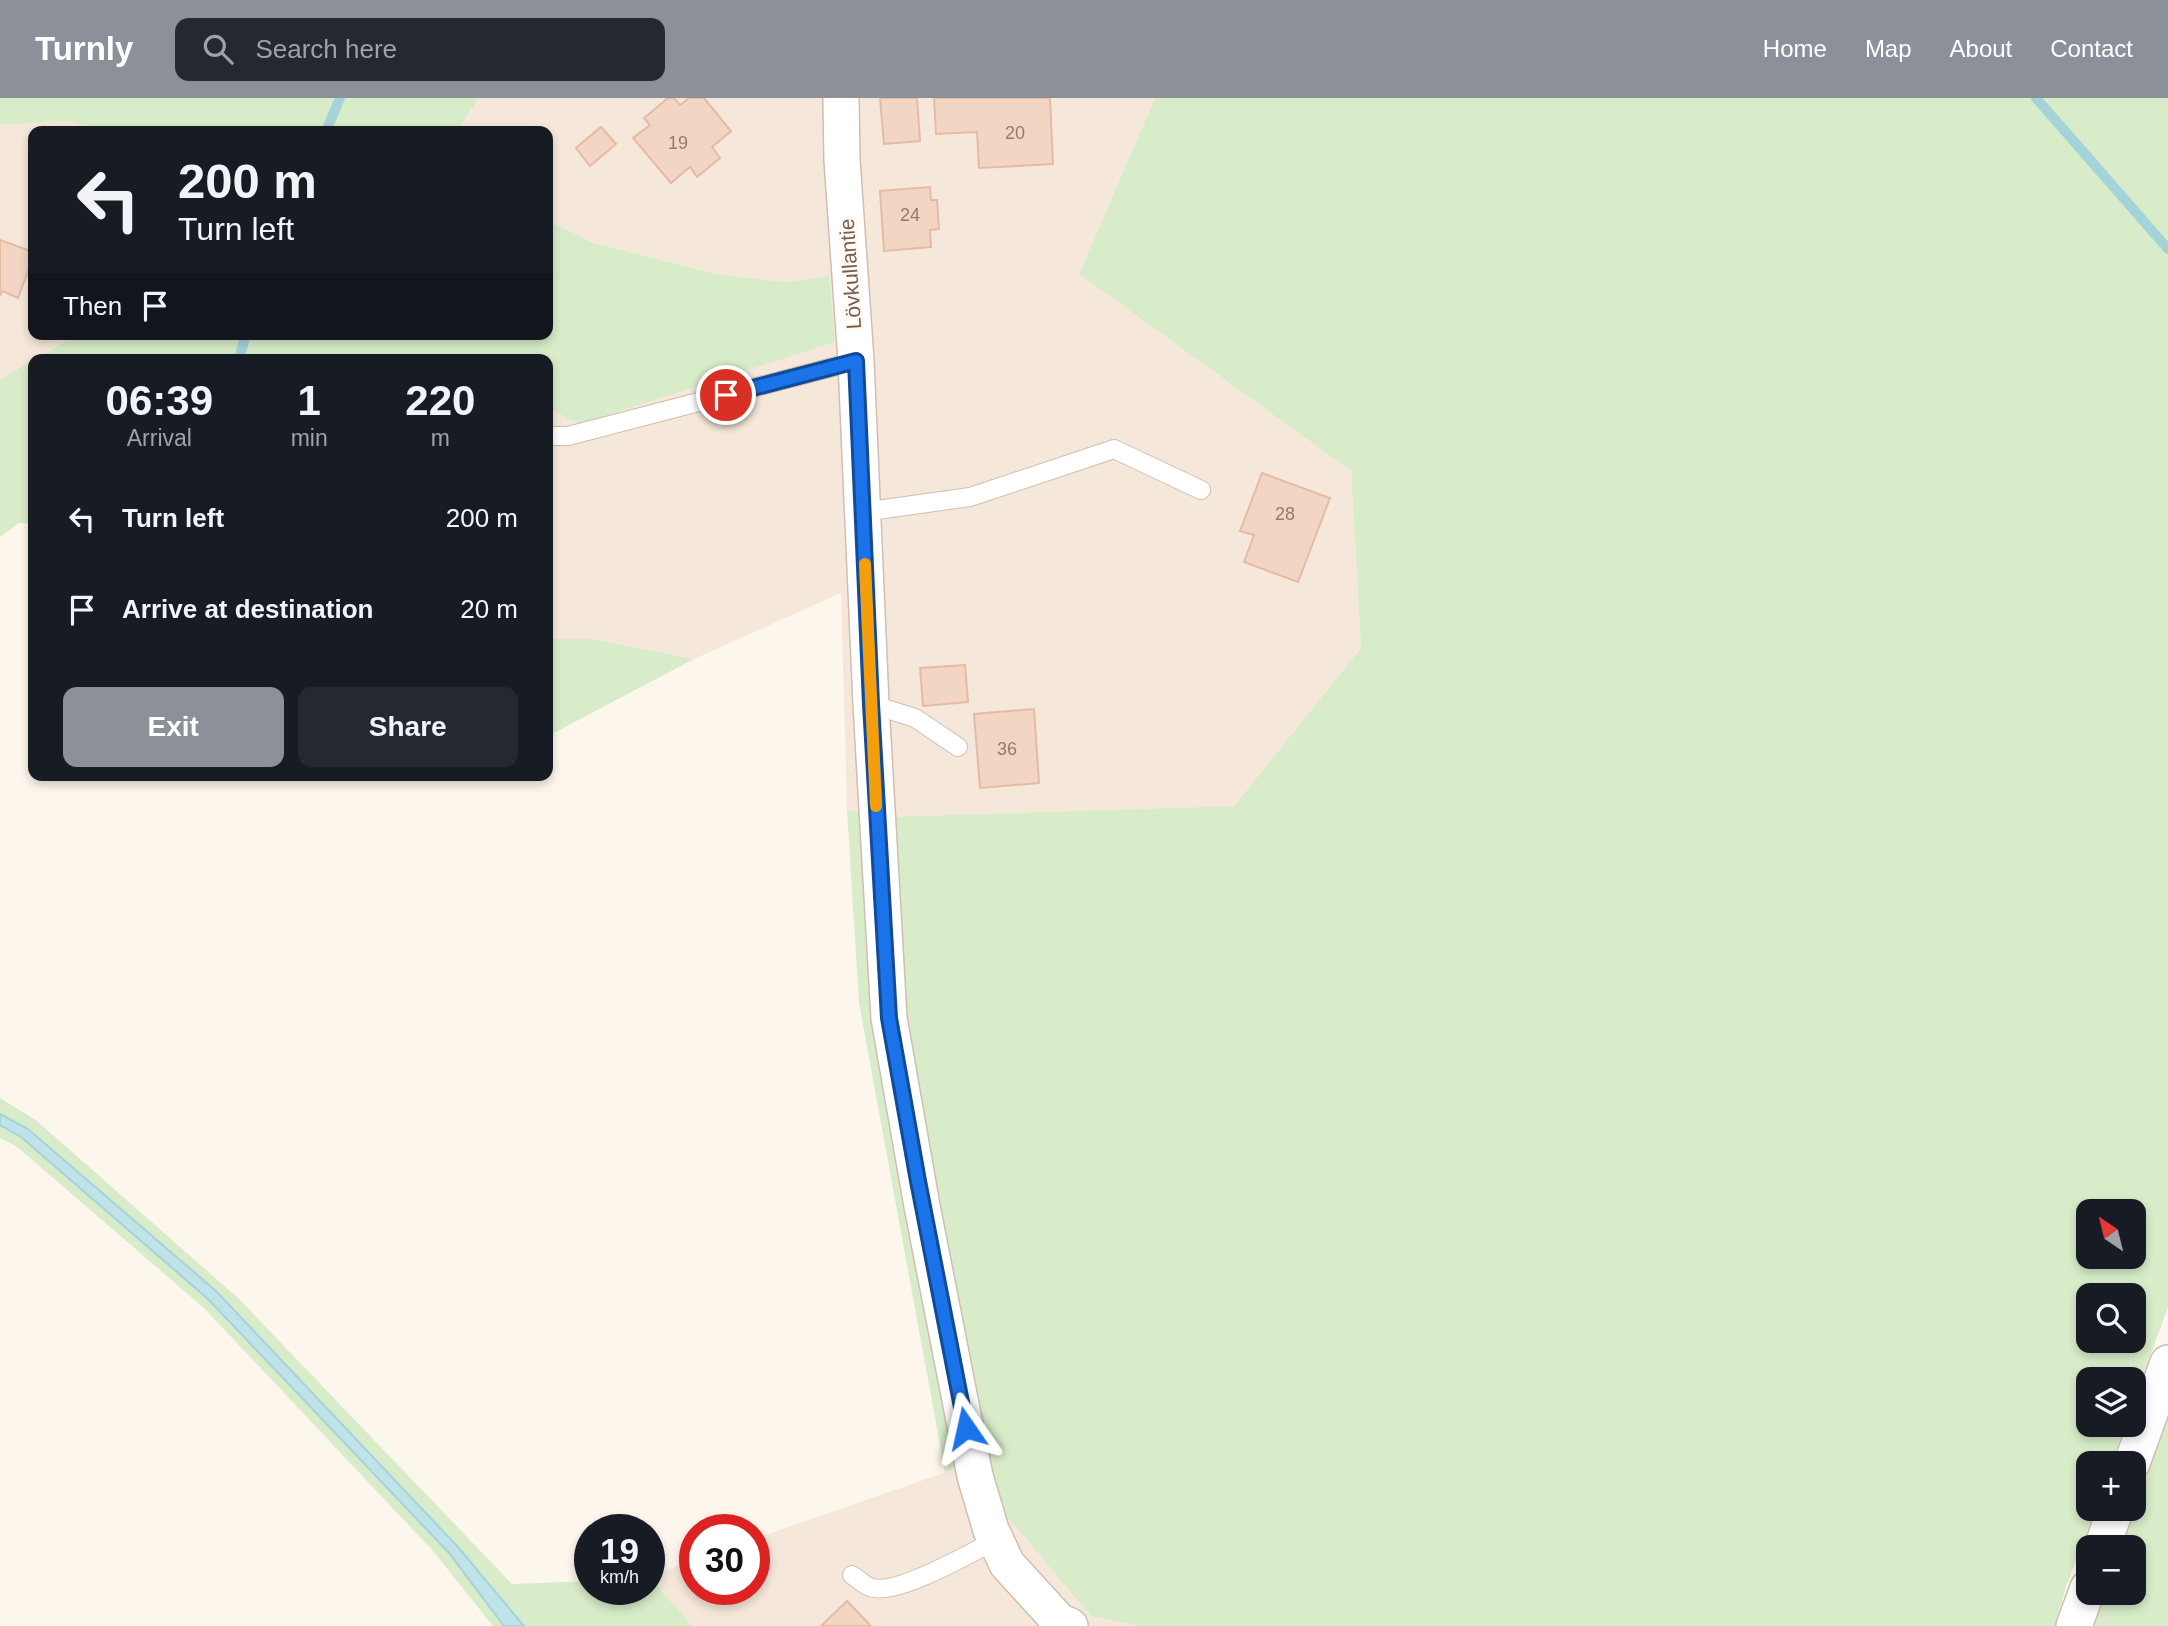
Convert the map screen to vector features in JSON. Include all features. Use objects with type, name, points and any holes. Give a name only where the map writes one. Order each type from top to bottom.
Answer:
[{"type":"street","name":"Lövkullantie","points":[[841,98],[842,160],[856,361],[871,704],[889,1018],[917,1179],[975,1476],[996,1540],[1007,1564],[1059,1621],[1070,1626]]},
{"type":"street","points":[[2136,1451],[2168,1363]]},
{"type":"street","points":[[2074,1626],[2082,1605]]},
{"type":"lane","points":[[553,436],[568,436],[856,361]]},
{"type":"lane","points":[[863,512],[970,497],[1114,449],[1201,490]]},
{"type":"lane","points":[[871,704],[915,719],[958,747]]},
{"type":"lane","points":[[852,1575],[872,1588],[888,1588],[919,1578],[996,1540]]},
{"type":"shaded area","points":[[479,98],[1155,98],[1079,274],[1351,471],[1361,648],[1234,806],[883,817],[847,810],[841,593],[694,659],[593,639],[553,639],[553,411],[579,424],[829,276],[785,282],[716,274],[594,243],[553,223],[553,126],[460,126]]},
{"type":"shaded area","points":[[70,121],[85,126],[28,126],[28,340],[67,340],[43,354],[28,354],[28,363],[0,379],[0,125]]},
{"type":"shaded area","points":[[981,1460],[1091,1616],[1138,1626],[692,1626],[665,1595],[665,1570],[679,1566],[679,1605],[770,1605],[770,1533]]},
{"type":"green space","points":[[0,98],[479,98],[460,126],[85,126],[70,121],[0,125]]},
{"type":"green space","points":[[1155,98],[2168,98],[2168,1307],[2146,1367],[2076,1367],[2076,1437],[2121,1437],[2115,1451],[2076,1451],[2076,1521],[2091,1521],[2085,1535],[2076,1535],[2076,1560],[2055,1626],[1138,1626],[1091,1616],[1001,1509],[981,1460],[898,1023],[883,817],[1234,806],[1361,648],[1351,471],[1079,274]]},
{"type":"green space","points":[[553,223],[594,243],[716,274],[785,282],[829,276],[835,342],[579,424],[553,411],[553,354],[43,354],[67,340],[553,340]]},
{"type":"green space","points":[[28,363],[28,524],[19,523],[0,537],[0,379]]},
{"type":"green space","points":[[553,639],[593,639],[694,659],[553,733]]},
{"type":"green space","points":[[847,810],[862,813],[870,996],[962,1466],[945,1472],[859,1003]]},
{"type":"green space","points":[[0,1098],[37,1121],[239,1299],[512,1584],[574,1582],[574,1605],[665,1605],[665,1595],[692,1626],[524,1626],[458,1547],[216,1291],[28,1129],[0,1114]]},
{"type":"green space","points":[[0,1125],[21,1137],[208,1299],[449,1553],[504,1626],[493,1626],[433,1551],[204,1308],[16,1146],[0,1138]]},
{"type":"green space","points":[[2168,1416],[2168,1626],[2094,1626],[2102,1605],[2146,1605],[2146,1535],[2126,1535],[2131,1521],[2146,1521],[2146,1479]]},
{"type":"water","points":[[0,1114],[28,1129],[216,1291],[458,1547],[524,1626],[504,1626],[449,1553],[208,1299],[21,1137],[0,1125]]},
{"type":"building","points":[[668,98],[674,98],[680,105],[689,98],[704,98],[731,131],[712,147],[720,158],[697,177],[690,167],[671,183],[633,138],[650,125],[644,118]]},
{"type":"building","points":[[880,98],[917,98],[920,141],[884,144]]},
{"type":"building","points":[[934,98],[1050,98],[1053,164],[979,168],[977,132],[936,134]]},
{"type":"building","points":[[601,127],[616,144],[590,166],[576,148]]},
{"type":"building","points":[[930,187],[931,200],[937,200],[939,229],[930,230],[931,247],[884,251],[880,191]]},
{"type":"building","points":[[0,240],[28,250],[28,271],[18,298],[2,291],[0,296]]},
{"type":"building","points":[[1262,473],[1330,498],[1298,582],[1244,562],[1254,535],[1240,531]]},
{"type":"building","points":[[965,665],[968,702],[923,706],[920,668]]},
{"type":"building","points":[[1034,709],[1039,783],[980,788],[974,714]]},
{"type":"building","points":[[847,1601],[871,1626],[821,1626]]},
{"type":"waterway","points":[[328,126],[340,98]]},
{"type":"waterway","points":[[2036,98],[2168,249]]},
{"type":"waterway","points":[[240,354],[244,340]]},
{"type":"slow traffic","points":[[865,564],[876,806]]},
{"type":"route","points":[[726,395],[856,361],[871,704],[889,1018],[899,1083],[966,1428]]}]
